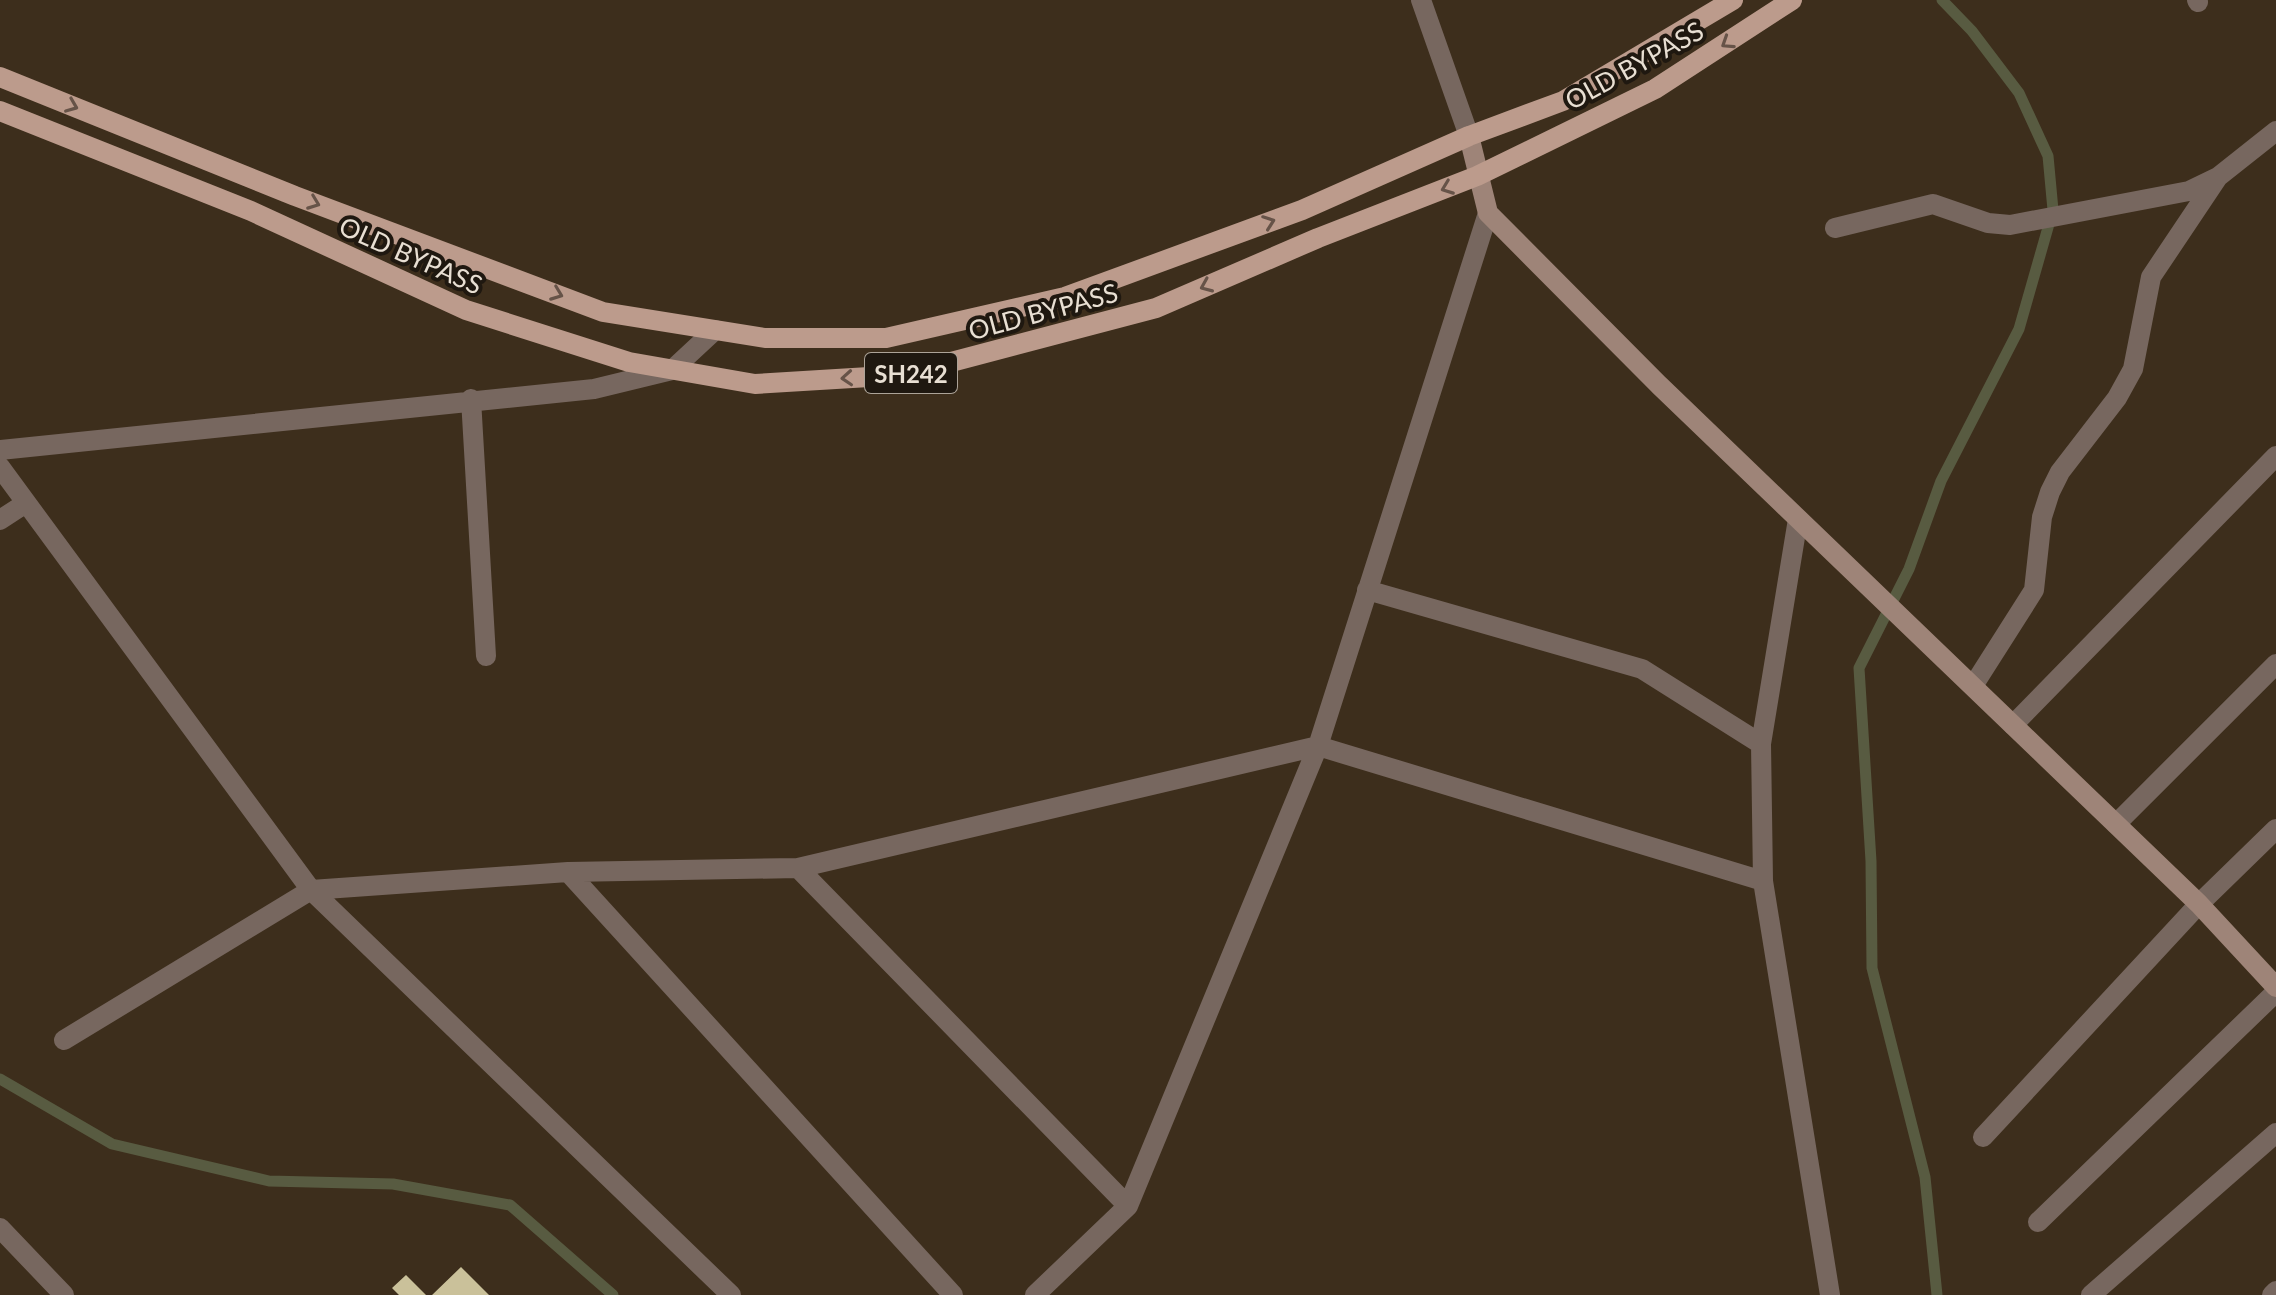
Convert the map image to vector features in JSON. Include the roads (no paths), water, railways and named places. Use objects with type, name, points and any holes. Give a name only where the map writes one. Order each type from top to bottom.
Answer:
[{"type":"main road","name":"OLD BYPASS","points":[[0,77],[295,196],[603,312],[765,338],[886,338],[1065,297],[1302,210],[1469,136],[1563,101],[1733,0]]},
{"type":"main road","name":"OLD BYPASS","points":[[0,111],[251,211],[466,310],[629,362],[755,384],[902,375],[1156,308],[1318,238],[1477,176],[1655,89],[1792,0]]},
{"type":"street","points":[[1421,0],[1469,136],[1488,213],[1659,385],[2199,904],[2276,989],[2038,1222]]},
{"type":"street","points":[[1835,228],[1933,204],[1999,225],[2189,191],[2218,177],[2276,131]]},
{"type":"street","points":[[1973,686],[2034,590],[2042,517],[2055,482],[2117,398],[2133,369],[2151,277],[2218,177]]},
{"type":"street","points":[[1035,1295],[1128,1206],[1318,746],[1488,213]]},
{"type":"street","points":[[0,450],[471,399],[594,389],[672,370],[715,330]]},
{"type":"street","points":[[471,399],[486,656]]},
{"type":"street","points":[[2013,725],[2276,456]]},
{"type":"street","points":[[0,467],[311,890],[731,1295]]},
{"type":"street","points":[[0,520],[26,503]]},
{"type":"street","points":[[1798,519],[1761,744],[1763,881],[1830,1295]]},
{"type":"street","points":[[1367,590],[1642,669],[1761,744]]},
{"type":"street","points":[[2116,824],[2276,664]]},
{"type":"street","points":[[64,1040],[311,890],[568,872],[798,868],[1318,746],[1763,881]]},
{"type":"street","points":[[1983,1137],[2199,904],[2276,829]]},
{"type":"street","points":[[798,868],[1128,1206]]},
{"type":"street","points":[[568,872],[953,1295]]},
{"type":"street","points":[[2091,1295],[2276,1133]]},
{"type":"street","points":[[0,1228],[64,1295]]},
{"type":"waterway","points":[[1937,1295],[1925,1177],[1872,968],[1871,861],[1859,668],[1909,569],[1941,481],[2019,329],[2053,210],[2048,156],[2019,93],[1972,31],[1942,0]]},
{"type":"waterway","points":[[0,1079],[112,1144],[269,1181],[393,1184],[510,1205],[613,1295]]}]
